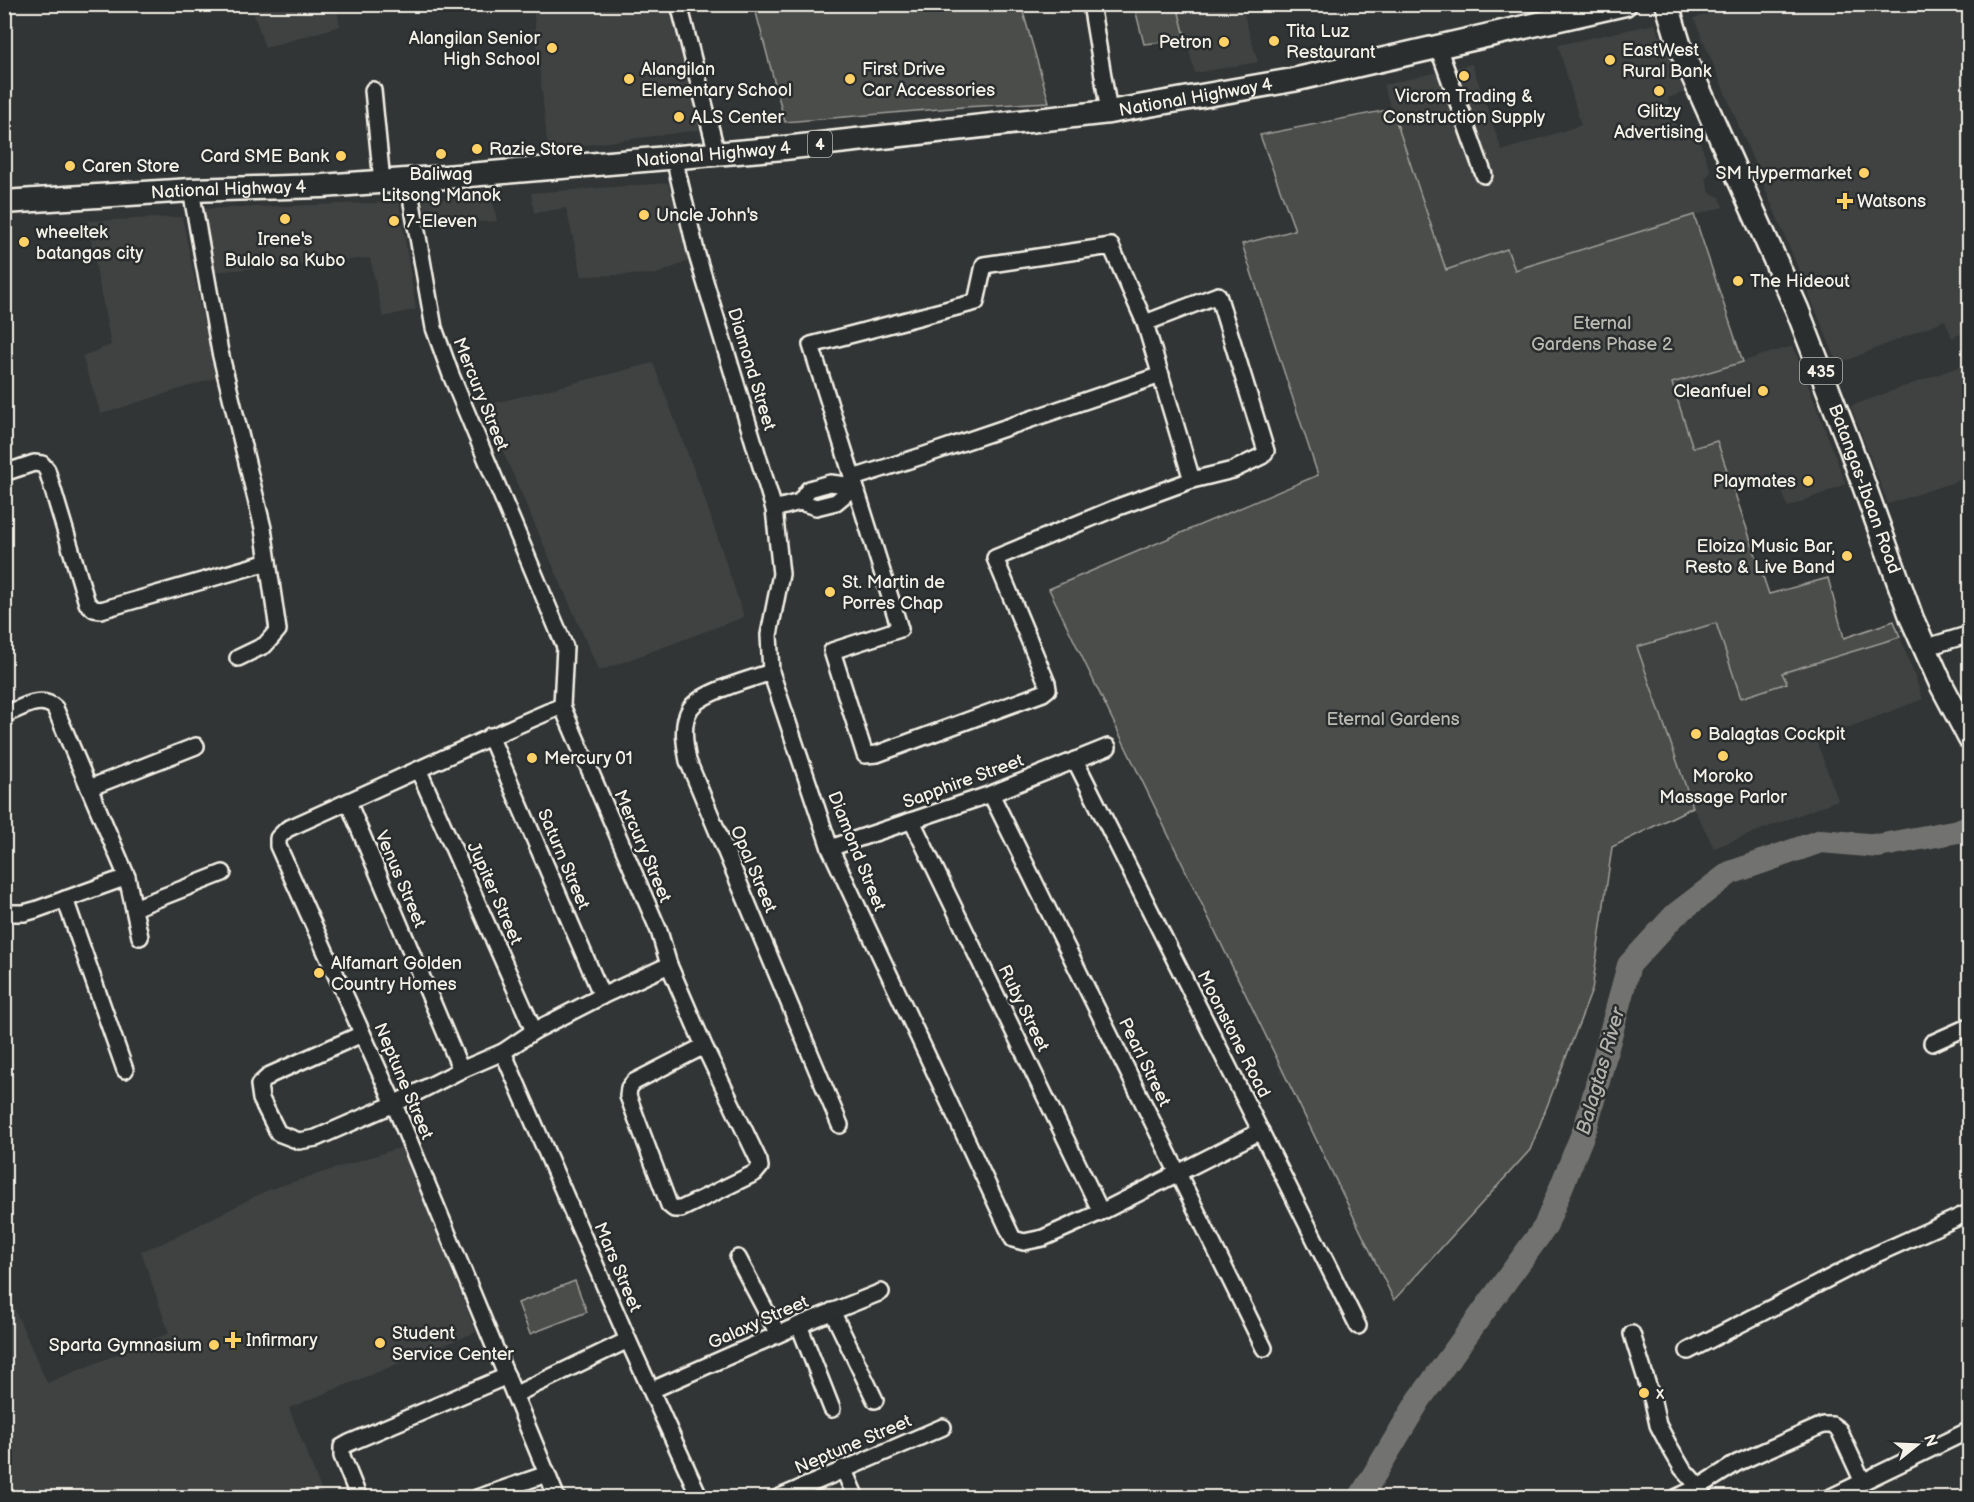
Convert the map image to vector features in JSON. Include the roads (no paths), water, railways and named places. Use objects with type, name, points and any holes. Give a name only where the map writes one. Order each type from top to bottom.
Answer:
[{"type":"main road","name":"National Highway 4","points":[[4,202],[191,190],[408,180],[846,142],[1109,112],[1293,80],[1625,4]]},
{"type":"main road","name":"Batangas-Ibaan Road","points":[[1666,4],[1680,47],[1797,309],[1924,648],[1970,739]]},
{"type":"street","points":[[679,4],[717,154]]},
{"type":"street","points":[[1091,4],[1109,112]]},
{"type":"street","points":[[1438,47],[1484,175]]},
{"type":"street","points":[[373,90],[382,182]]},
{"type":"street","name":"Diamond Street","points":[[674,158],[697,255],[774,509],[781,574],[769,635],[771,672],[830,848],[1013,1239],[1024,1242],[1043,1238],[1101,1212],[1261,1131]]},
{"type":"street","name":"Mercury Street","points":[[408,180],[434,328],[451,375],[565,646],[562,706],[659,931],[669,965],[704,1046],[759,1161],[760,1167],[755,1173],[681,1209],[674,1209],[669,1205],[628,1096],[628,1088],[634,1082],[704,1046]]},
{"type":"street","points":[[191,190],[220,352],[263,528],[278,630],[265,645],[238,658]]},
{"type":"street","points":[[1145,323],[1218,295],[1266,451],[1262,456],[1233,470],[1192,480],[1118,507],[994,558],[1048,688],[1046,691],[877,754],[865,755],[832,651],[900,629],[811,345],[976,302],[984,266],[1111,246],[1145,323],[1192,480]]},
{"type":"street","points":[[774,509],[800,502],[816,507],[836,501],[854,482],[925,455],[1161,375]]},
{"type":"street","points":[[4,473],[34,463],[42,464],[46,470],[87,603],[94,609],[101,610],[268,562]]},
{"type":"street","points":[[1924,648],[1970,634]]},
{"type":"street","name":"Opal Street","points":[[771,672],[705,696],[690,709],[684,734],[688,760],[840,1125]]},
{"type":"street","points":[[4,715],[41,701],[50,703],[60,717],[127,877],[140,937]]},
{"type":"street","name":"Neptune Street","points":[[557,1497],[394,1104],[278,846],[278,838],[287,829],[420,771],[490,736],[562,706]]},
{"type":"street","name":"Saturn Street","points":[[490,736],[602,996]]},
{"type":"street","points":[[89,788],[196,746]]},
{"type":"street","name":"Sapphire Street","points":[[830,848],[991,794],[1108,747]]},
{"type":"street","name":"Moonstone Road","points":[[1075,760],[1358,1326]]},
{"type":"street","name":"Jupiter Street","points":[[420,771],[534,1031]]},
{"type":"street","name":"Pearl Street","points":[[991,794],[1264,1348]]},
{"type":"street","name":"Venus Street","points":[[348,802],[461,1070]]},
{"type":"street","name":"Ruby Street","points":[[912,821],[1101,1212]]},
{"type":"street","points":[[134,908],[223,873]]},
{"type":"street","points":[[4,914],[24,912],[127,877]]},
{"type":"street","points":[[65,899],[125,1070]]},
{"type":"street","points":[[362,1034],[270,1075],[258,1085],[261,1100],[278,1133],[299,1142],[316,1138],[503,1052],[534,1031],[669,965]]},
{"type":"street","points":[[1932,1043],[1970,1026]]},
{"type":"street","name":"Mars Street","points":[[503,1052],[628,1340],[700,1497]]},
{"type":"street","points":[[1688,1351],[1870,1257],[1970,1212]]},
{"type":"street","points":[[738,1258],[778,1334]]},
{"type":"street","name":"Galaxy Street","points":[[652,1390],[799,1324],[881,1292]]},
{"type":"street","points":[[832,1311],[875,1400]]},
{"type":"street","points":[[799,1324],[832,1409]]},
{"type":"street","points":[[1632,1334],[1658,1425],[1682,1467],[1701,1492]]},
{"type":"street","points":[[516,1394],[628,1340]]},
{"type":"street","points":[[359,1497],[342,1456],[342,1447],[507,1376]]},
{"type":"street","points":[[1675,1497],[1701,1492],[1737,1463],[1823,1425],[1832,1425],[1839,1430],[1863,1482]]},
{"type":"street","name":"Neptune Street","points":[[781,1497],[843,1468],[943,1427]]},
{"type":"street","points":[[1829,1497],[1970,1430]]},
{"type":"street","points":[[843,1468],[856,1497]]},
{"type":"street","points":[[477,1497],[547,1474]]},
{"type":"waterway","name":"Balagtas River","points":[[1360,1498],[1419,1400],[1545,1227],[1586,1126],[1629,965],[1675,915],[1730,873],[1821,841],[1878,846],[1958,831],[1970,826]]},
{"type":"place","name":"Tita Luz Restaurant","points":[[1274,41]]},
{"type":"place","name":"Petron","points":[[1224,42]]},
{"type":"place","name":"Alangilan Senior High School","points":[[552,48]]},
{"type":"place","name":"EastWest Rural Bank","points":[[1610,60]]},
{"type":"place","name":"Vicrom Trading & Construction Supply","points":[[1464,76]]},
{"type":"place","name":"Alangilan Elementary School","points":[[629,79]]},
{"type":"place","name":"First Drive Car Accessories","points":[[850,79]]},
{"type":"place","name":"Glitzy Advertising","points":[[1659,91]]},
{"type":"place","name":"ALS Center","points":[[679,117]]},
{"type":"place","name":"Razie Store","points":[[477,149]]},
{"type":"place","name":"Baliwag Litsong Manok","points":[[441,154]]},
{"type":"place","name":"Card SME Bank","points":[[341,156]]},
{"type":"place","name":"Caren Store","points":[[70,166]]},
{"type":"place","name":"SM Hypermarket","points":[[1864,173]]},
{"type":"place","name":"Watsons","points":[[1845,201]]},
{"type":"place","name":"Uncle John's","points":[[644,215]]},
{"type":"place","name":"Irene's Bulalo sa Kubo","points":[[285,219]]},
{"type":"place","name":"7-Eleven","points":[[394,221]]},
{"type":"place","name":"wheeltek batangas city","points":[[24,242]]},
{"type":"place","name":"The Hideout","points":[[1738,281]]},
{"type":"place","name":"Cleanfuel","points":[[1763,391]]},
{"type":"place","name":"Playmates","points":[[1808,481]]},
{"type":"place","name":"Eloiza Music Bar, Resto & Live Band","points":[[1847,556]]},
{"type":"place","name":"St. Martin de Porres Chap","points":[[830,592]]},
{"type":"place","name":"Balagtas Cockpit","points":[[1696,734]]},
{"type":"place","name":"Moroko Massage Parlor","points":[[1723,756]]},
{"type":"place","name":"Mercury 01","points":[[532,758]]},
{"type":"place","name":"Alfamart Golden Country Homes","points":[[319,973]]},
{"type":"place","name":"Infirmary","points":[[233,1340]]},
{"type":"place","name":"Student Service Center","points":[[380,1343]]},
{"type":"place","name":"Sparta Gymnasium","points":[[214,1345]]},
{"type":"place","name":"x","points":[[1644,1393]]},
{"type":"park label","name":"Eternal Gardens Phase 2","points":[[1602,333]]},
{"type":"park label","name":"Eternal Gardens","points":[[1393,719]]}]
